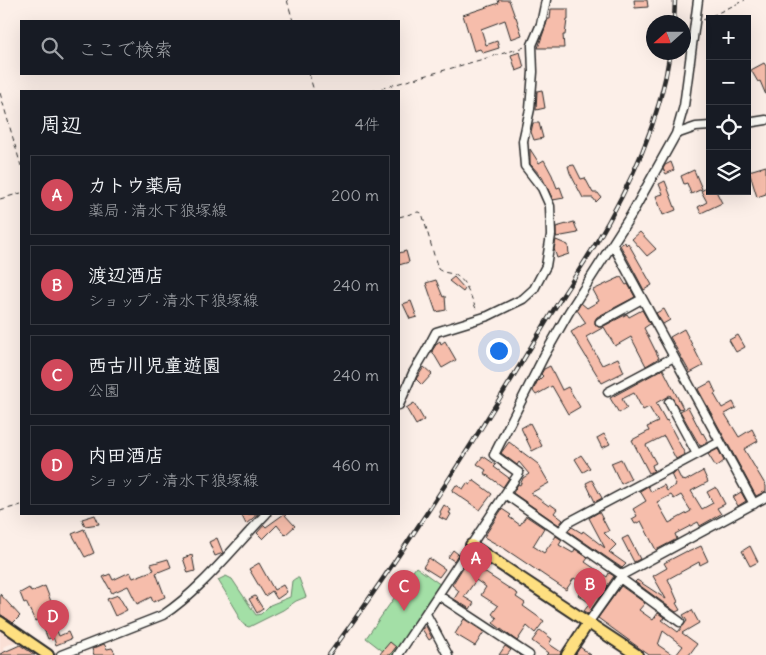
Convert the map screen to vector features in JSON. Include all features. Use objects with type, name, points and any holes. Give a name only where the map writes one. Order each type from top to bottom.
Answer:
[{"type":"main road","points":[[471,545],[636,655]]},
{"type":"main road","points":[[0,622],[48,655]]},
{"type":"main road","points":[[567,655],[588,623]]},
{"type":"street","points":[[400,403],[413,373],[436,332],[508,307],[523,299],[534,289],[540,279],[549,252],[552,222],[550,206],[542,188],[525,166],[523,154],[524,133],[530,109],[533,72],[532,45],[541,24],[546,0]]},
{"type":"street","points":[[398,655],[519,473],[494,455],[544,356],[569,312],[613,245],[676,134],[684,106],[698,0]]},
{"type":"street","points":[[751,122],[766,120]]},
{"type":"street","points":[[676,134],[696,127],[706,126]]},
{"type":"street","points":[[613,245],[754,504]]},
{"type":"street","points":[[600,322],[642,299]]},
{"type":"street","points":[[608,392],[674,357]]},
{"type":"street","points":[[669,402],[697,454]]},
{"type":"street","points":[[560,532],[568,522],[720,442]]},
{"type":"street","points":[[505,494],[560,532],[680,622]]},
{"type":"street","points":[[588,623],[621,577],[766,498]]},
{"type":"street","points":[[61,655],[163,615],[204,579],[265,515]]},
{"type":"street","points":[[438,595],[529,655]]},
{"type":"street","points":[[426,614],[448,655]]},
{"type":"path","points":[[287,0],[293,20]]},
{"type":"path","points":[[696,24],[744,0]]},
{"type":"path","points":[[375,90],[532,45]]},
{"type":"path","points":[[309,75],[314,90]]},
{"type":"path","points":[[0,93],[20,163]]},
{"type":"path","points":[[0,200],[20,193]]},
{"type":"path","points":[[400,217],[418,212],[422,213],[438,269],[442,273],[455,275],[463,281],[480,318]]},
{"type":"path","points":[[0,511],[20,505]]},
{"type":"shaded area","points":[[0,628],[18,641],[3,647],[5,655],[0,655]]},
{"type":"green space","points":[[416,567],[441,585],[394,655],[388,655],[366,638]]},
{"type":"green space","points":[[226,576],[232,579],[256,615],[261,614],[270,605],[290,597],[292,581],[296,578],[299,578],[306,597],[249,627],[241,622],[238,613],[218,580]]},
{"type":"building","points":[[498,0],[509,0],[522,35],[511,39],[505,20],[481,29],[486,45],[497,41],[499,48],[483,53],[480,49],[474,51],[463,15],[499,3]]},
{"type":"building","points":[[634,0],[647,0],[648,7],[635,8]]},
{"type":"building","points":[[551,9],[568,9],[568,20],[565,35],[563,35],[564,48],[538,48],[548,19],[550,19]]},
{"type":"building","points":[[520,52],[524,68],[516,71],[511,55]]},
{"type":"building","points":[[764,63],[766,66],[766,95],[760,81],[758,82],[751,70]]},
{"type":"building","points":[[542,90],[545,108],[536,110],[537,91]]},
{"type":"building","points":[[533,123],[539,123],[543,138],[534,140],[531,132]]},
{"type":"building","points":[[530,149],[539,163],[544,160],[557,188],[560,187],[564,198],[553,200],[542,177],[530,164]]},
{"type":"building","points":[[671,162],[674,170],[666,174],[663,169],[665,165]]},
{"type":"building","points":[[574,165],[581,179],[585,178],[593,193],[598,193],[601,197],[596,202],[593,198],[583,198],[568,166]]},
{"type":"building","points":[[766,166],[766,194],[757,197],[751,178],[751,170]]},
{"type":"building","points":[[694,170],[702,189],[691,194],[687,183],[684,184],[681,176]]},
{"type":"building","points":[[665,181],[676,210],[663,215],[656,196],[663,194],[659,184]]},
{"type":"building","points":[[706,188],[706,195],[718,195],[722,203],[701,213],[698,207],[707,202],[701,191]]},
{"type":"building","points":[[574,222],[578,233],[556,237],[556,227]]},
{"type":"building","points":[[640,232],[656,249],[647,256],[632,239]]},
{"type":"building","points":[[556,240],[568,245],[569,254],[557,258],[554,249]]},
{"type":"building","points":[[625,242],[626,245],[628,243],[652,285],[644,290],[620,245]]},
{"type":"building","points":[[406,251],[409,262],[400,265],[400,253]]},
{"type":"building","points":[[454,277],[465,289],[463,292],[449,281]]},
{"type":"building","points":[[621,277],[626,285],[628,284],[635,297],[597,317],[595,324],[598,327],[602,327],[627,314],[629,317],[642,310],[650,324],[644,328],[659,358],[646,366],[631,337],[615,346],[604,327],[586,337],[602,365],[618,358],[624,372],[602,383],[571,332],[586,323],[577,310],[581,303],[587,308],[599,301],[593,290]]},
{"type":"building","points":[[436,280],[443,297],[445,296],[446,310],[436,312],[426,283]]},
{"type":"building","points":[[411,301],[417,317],[410,319],[403,304]]},
{"type":"building","points":[[664,309],[670,320],[663,324],[656,313]]},
{"type":"building","points":[[684,329],[703,366],[690,373],[670,337]]},
{"type":"building","points":[[738,335],[745,347],[736,352],[729,340]]},
{"type":"building","points":[[440,341],[441,344],[445,341],[456,360],[442,368],[432,351]]},
{"type":"building","points":[[550,366],[562,390],[568,387],[580,407],[568,414],[552,386],[536,395],[533,391],[537,382],[543,376],[541,374],[544,369]]},
{"type":"building","points":[[424,367],[432,374],[422,385],[416,379]]},
{"type":"building","points":[[663,369],[683,408],[679,409],[670,395],[656,403],[685,454],[676,459],[664,436],[646,445],[656,463],[652,465],[654,471],[649,473],[632,440],[649,431],[647,427],[658,422],[649,407],[643,410],[634,393],[622,399],[627,408],[619,413],[610,398]]},
{"type":"building","points":[[711,382],[716,393],[714,394],[722,408],[733,402],[736,408],[725,414],[739,437],[752,429],[758,441],[744,449],[766,486],[766,491],[756,496],[698,389]]},
{"type":"building","points":[[414,403],[424,420],[416,425],[406,408]]},
{"type":"building","points":[[688,407],[708,442],[700,446],[680,411]]},
{"type":"building","points":[[530,423],[542,446],[532,451],[521,428]]},
{"type":"building","points":[[604,434],[610,444],[602,448],[597,438]]},
{"type":"building","points":[[509,442],[538,464],[549,483],[531,493],[549,506],[550,504],[557,509],[554,513],[563,520],[559,525],[513,493],[523,478],[529,474],[519,462],[517,465],[501,453]]},
{"type":"building","points":[[718,449],[724,461],[716,467],[708,454]]},
{"type":"building","points":[[581,455],[590,468],[583,472],[575,459]]},
{"type":"building","points":[[483,456],[496,465],[494,467],[509,478],[503,487],[484,473],[486,470],[477,464]]},
{"type":"building","points":[[621,459],[631,479],[621,484],[611,463]]},
{"type":"building","points":[[677,471],[682,481],[685,481],[703,471],[708,482],[691,491],[702,509],[713,503],[707,492],[716,487],[725,504],[717,508],[721,514],[700,526],[698,522],[675,534],[677,539],[656,550],[641,521],[635,524],[632,519],[637,516],[633,509],[646,501],[640,491],[648,486],[651,492],[664,485],[667,491],[676,485],[671,474]],"holes":[[[671,495],[674,499],[681,495],[691,511],[669,523],[657,502]]]},
{"type":"building","points":[[473,480],[492,494],[480,510],[452,491],[456,485],[463,489],[467,483],[470,485]]},
{"type":"building","points":[[592,480],[602,498],[595,502],[586,483]]},
{"type":"building","points":[[741,492],[746,501],[738,506],[733,497]]},
{"type":"building","points":[[444,505],[451,510],[447,521],[439,517]]},
{"type":"building","points":[[502,509],[520,525],[526,516],[544,528],[533,546],[544,553],[556,536],[562,540],[559,545],[573,553],[575,549],[588,558],[585,562],[607,577],[609,573],[614,576],[588,614],[584,611],[590,603],[578,595],[585,585],[574,578],[566,590],[484,537]]},
{"type":"building","points":[[599,512],[609,531],[604,533],[616,545],[609,552],[626,564],[622,568],[568,531],[572,527],[582,533],[583,531],[605,548],[589,518]]},
{"type":"building","points":[[95,515],[99,524],[85,526],[82,519]]},
{"type":"building","points":[[242,515],[257,515],[246,524]]},
{"type":"building","points":[[283,515],[285,515],[295,526],[285,535],[277,525],[263,539],[257,533],[264,525],[266,527]]},
{"type":"building","points":[[84,529],[94,553],[85,557],[72,534]]},
{"type":"building","points":[[628,536],[640,559],[634,562],[622,539]]},
{"type":"building","points":[[217,538],[223,553],[215,556],[209,542]]},
{"type":"building","points":[[701,546],[708,561],[700,565],[699,562],[668,579],[680,610],[676,612],[635,582],[637,580],[666,599],[653,576],[667,568],[664,563]]},
{"type":"building","points":[[750,546],[758,562],[750,566],[742,551]]},
{"type":"building","points":[[453,550],[458,554],[454,561],[448,557]]},
{"type":"building","points":[[192,555],[195,571],[188,573],[183,558]]},
{"type":"building","points":[[429,558],[445,569],[439,577],[423,567]]},
{"type":"building","points":[[168,559],[171,567],[156,573],[165,597],[153,602],[151,597],[137,604],[128,586],[112,593],[103,577],[110,574],[113,580],[130,572],[133,578],[154,570],[151,564]]},
{"type":"building","points":[[467,561],[518,594],[516,597],[525,603],[523,606],[544,621],[535,633],[527,626],[517,641],[493,623],[497,618],[492,614],[498,606],[481,595],[486,587],[476,580],[464,597],[474,603],[470,609],[454,599],[459,591],[452,585]]},
{"type":"building","points":[[259,563],[274,590],[283,585],[287,592],[277,599],[272,591],[265,596],[249,569]]},
{"type":"building","points":[[45,586],[52,604],[47,606],[59,636],[68,632],[71,639],[56,645],[53,637],[48,639],[40,619],[35,621],[20,593],[29,588],[31,592]]},
{"type":"building","points":[[621,586],[645,603],[639,610],[653,620],[658,613],[665,618],[662,620],[678,632],[687,621],[683,615],[692,610],[699,623],[682,633],[697,644],[689,655],[676,655],[683,646],[663,631],[658,645],[673,655],[649,655],[598,618]]},
{"type":"building","points":[[0,594],[20,616],[13,623],[0,614]]},
{"type":"building","points":[[118,595],[127,610],[115,616],[107,599]]},
{"type":"building","points":[[255,596],[263,609],[257,613],[249,599]]},
{"type":"building","points":[[464,619],[484,632],[475,646],[455,634]]},
{"type":"building","points":[[426,626],[432,638],[429,640],[422,629]]},
{"type":"building","points":[[540,630],[552,639],[549,644],[561,652],[560,655],[546,655],[548,653],[532,641]]},
{"type":"building","points":[[390,642],[396,647],[390,655],[379,655]]},
{"type":"building","points":[[104,644],[107,649],[112,648],[115,653],[111,655],[94,655],[92,649]]},
{"type":"building","points":[[20,645],[35,655],[0,655],[0,654]]},
{"type":"building","points":[[505,646],[511,650],[507,655],[499,655]]},
{"type":"building","points":[[580,647],[591,655],[575,655]]},
{"type":"railway","points":[[674,15],[675,0]]},
{"type":"railway","points":[[329,655],[441,491],[608,223],[642,153],[659,103],[668,60]]},
{"type":"place","name":"カトウ薬局","points":[[476,583]]},
{"type":"place","name":"渡辺酒店","points":[[590,609]]},
{"type":"place","name":"西古川児童遊園","points":[[404,611]]},
{"type":"place","name":"内田酒店","points":[[53,641]]}]
